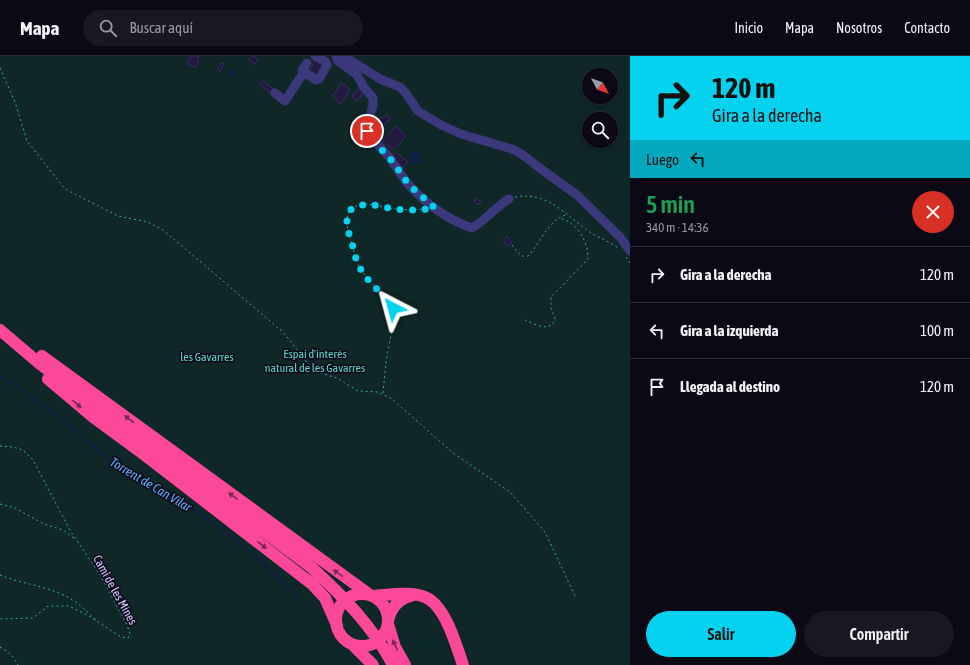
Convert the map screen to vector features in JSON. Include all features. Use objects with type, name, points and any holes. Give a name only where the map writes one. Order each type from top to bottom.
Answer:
[{"type":"highway","points":[[0,324],[19,340],[95,393],[163,445],[384,605],[392,638],[405,665]]},
{"type":"highway","points":[[0,330],[59,379],[280,542],[311,567],[353,608],[373,632],[393,665]]},
{"type":"highway","points":[[19,347],[42,373],[81,408],[141,452],[312,584],[325,598],[340,635],[374,665]]},
{"type":"highway","points":[[337,625],[338,612],[345,600],[357,594],[372,596],[400,594],[414,595],[429,600],[441,612],[452,634],[463,665]]},
{"type":"highway","points":[[351,644],[359,646],[372,644],[383,636],[391,611],[397,603],[414,595]]},
{"type":"street","points":[[275,93],[285,101],[305,68],[316,80],[319,79],[327,65],[326,62],[316,56]]},
{"type":"street","points":[[336,56],[338,61],[357,75],[362,86],[373,98],[373,106],[366,129],[369,136],[393,162],[409,185],[435,208],[459,224],[472,228],[482,222],[494,210],[509,199]]},
{"type":"street","points":[[339,56],[350,60],[380,79],[400,87],[418,111],[436,122],[461,134],[512,149],[523,155],[577,195],[620,237],[628,254]]},
{"type":"path","points":[[0,68],[15,102],[27,141],[65,189],[118,216],[148,222],[163,230],[283,332],[314,371],[337,378],[358,391],[378,392],[392,399],[454,453],[510,492],[546,532],[576,598]]},
{"type":"path","points":[[509,199],[519,196],[539,197],[552,204],[591,232],[619,249]]},
{"type":"path","points":[[383,394],[388,348],[395,314],[388,301],[359,266],[346,220],[352,208],[367,204],[406,210],[435,208]]},
{"type":"path","points":[[512,245],[521,256],[528,256],[545,233],[559,218],[567,214]]},
{"type":"path","points":[[525,320],[543,327],[553,324],[555,318],[551,308],[551,297],[588,258],[584,242],[579,231],[568,222],[559,218]]},
{"type":"path","points":[[628,254],[630,263]]},
{"type":"path","name":"Camí de les Mines","points":[[0,446],[13,447],[23,450],[33,460],[77,540],[99,573],[127,625],[130,636],[128,638],[121,637],[98,622],[68,606],[48,606],[33,618],[0,619]]},
{"type":"path","points":[[0,504],[15,508],[44,524],[63,530],[77,540]]},
{"type":"path","points":[[0,575],[44,588],[70,598],[98,622]]},
{"type":"path","points":[[0,647],[9,651],[15,658],[18,665]]},
{"type":"green space","name":"Espai d'interès natural de les Gavarres","points":[[0,56],[630,56],[630,665],[0,665]]},
{"type":"water","points":[[229,68],[238,74],[235,78],[226,73]]},
{"type":"water","points":[[416,150],[422,156],[422,159],[414,166],[408,154]]},
{"type":"building","points":[[191,56],[199,56],[199,60],[195,67],[187,64]]},
{"type":"building","points":[[252,56],[258,59],[255,64],[249,60]]},
{"type":"building","points":[[316,59],[324,64],[317,76],[309,72]]},
{"type":"building","points":[[221,63],[224,64],[220,71],[217,69]]},
{"type":"building","points":[[263,81],[273,89],[270,93],[260,85]]},
{"type":"building","points":[[341,83],[350,89],[341,104],[333,96]]},
{"type":"building","points":[[358,89],[363,93],[357,101],[352,96]]},
{"type":"building","points":[[387,114],[390,118],[383,127],[385,129],[375,138],[370,132],[380,123],[378,120],[381,117],[382,119]]},
{"type":"building","points":[[396,126],[406,136],[394,150],[382,142]]},
{"type":"building","points":[[396,152],[408,162],[403,168],[392,158]]},
{"type":"building","points":[[477,198],[481,202],[478,205],[474,201]]},
{"type":"building","points":[[507,236],[512,243],[507,246],[503,240]]},
{"type":"waterway","name":"Torrent de Can Vilar","points":[[0,377],[21,389],[66,422],[111,462],[161,489],[211,521],[261,560],[297,596]]},
{"type":"route","points":[[367,131],[369,136],[393,162],[409,185],[435,208],[412,210],[395,209],[367,204],[352,208],[348,214],[346,220],[347,227],[359,266],[393,308]]},
{"type":"park label","name":"les Gavarres","points":[[207,357]]}]
